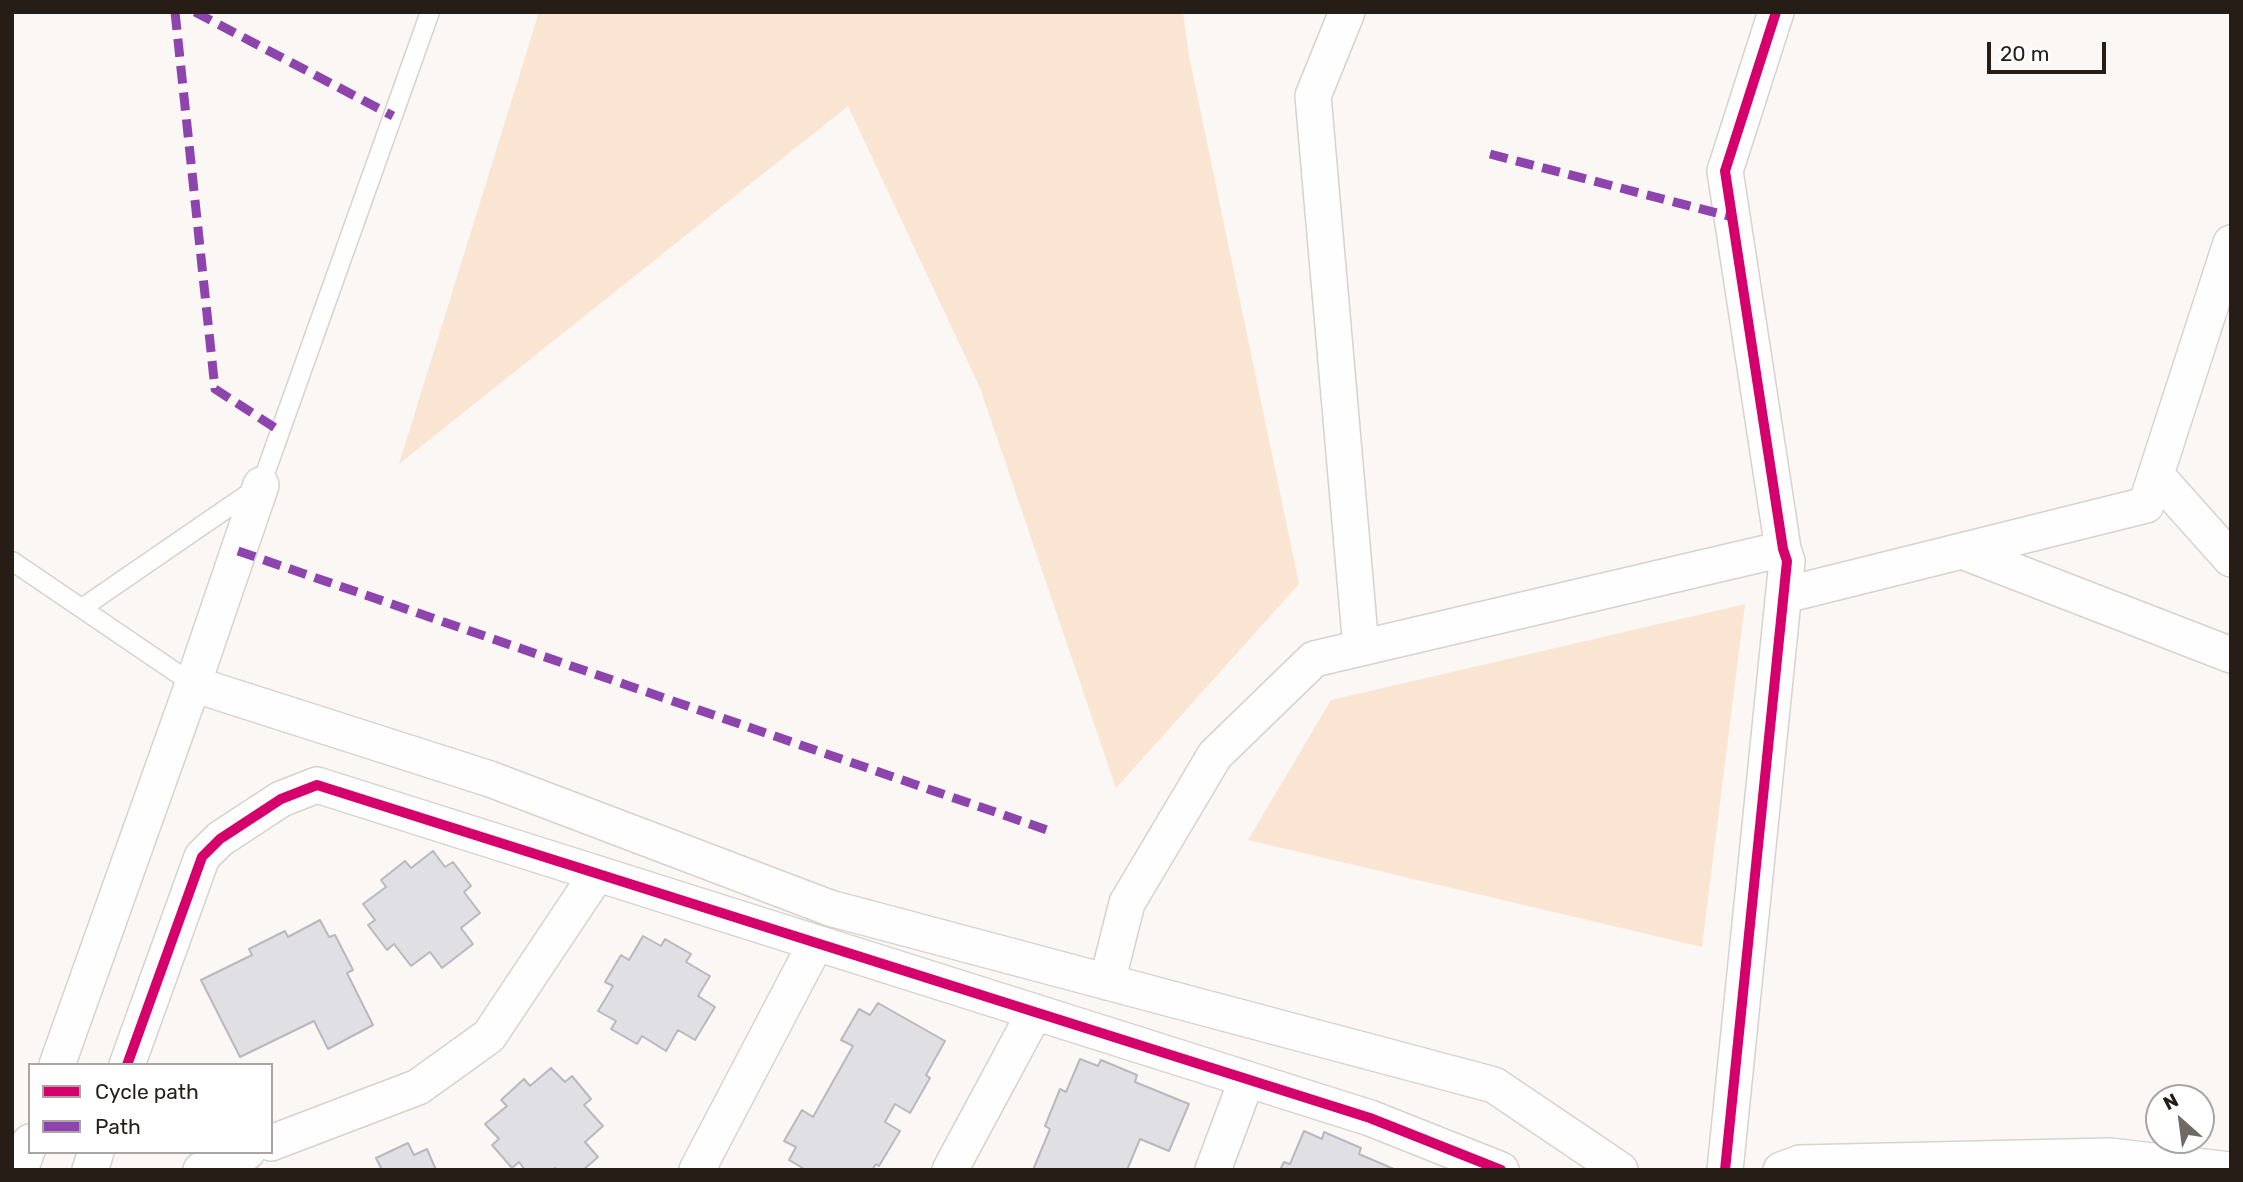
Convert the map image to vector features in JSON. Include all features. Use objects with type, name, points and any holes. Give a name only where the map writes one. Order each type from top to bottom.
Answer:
[{"type":"street","points":[[1347,12],[1313,96],[1362,648]]},
{"type":"street","points":[[1725,1170],[1787,561],[1725,171],[1776,12]]},
{"type":"street","points":[[1785,596],[2147,505],[2231,243]]},
{"type":"street","points":[[2156,475],[2231,559]]},
{"type":"street","points":[[58,1063],[261,485]]},
{"type":"street","points":[[1107,982],[1127,903],[1215,755],[1314,659],[1783,549]]},
{"type":"street","points":[[1962,551],[2231,655]]},
{"type":"street","points":[[193,684],[490,779],[830,908],[1494,1084],[1620,1170]]},
{"type":"street","points":[[128,1063],[202,858],[220,839],[282,799],[317,785],[1370,1118],[1465,1163],[1501,1170]]},
{"type":"street","points":[[273,1142],[418,1087],[489,1036],[597,874]]},
{"type":"street","points":[[697,1170],[816,943]]},
{"type":"street","points":[[950,1170],[1035,1012]]},
{"type":"street","points":[[1213,1170],[1247,1079]]},
{"type":"street","points":[[20,1170],[28,1148]]},
{"type":"street","points":[[201,1170],[242,1154]]},
{"type":"street","points":[[1781,1170],[1800,1163],[2110,1156],[2230,1170]]},
{"type":"lane","points":[[82,608],[261,485],[430,12]]},
{"type":"lane","points":[[12,561],[193,684]]},
{"type":"shaded area","points":[[539,12],[1183,12],[1189,56],[1299,584],[1116,788],[980,388],[848,106],[399,464]]},
{"type":"shaded area","points":[[1745,604],[1702,947],[1248,840],[1331,700]]},
{"type":"building","points":[[433,851],[445,867],[453,862],[471,886],[464,892],[480,913],[461,928],[473,944],[442,968],[430,952],[411,966],[394,944],[387,950],[368,925],[375,920],[363,904],[386,887],[381,880],[405,861],[411,868]]},
{"type":"building","points":[[320,920],[329,937],[335,935],[353,970],[347,973],[373,1025],[328,1049],[314,1021],[240,1057],[201,980],[252,955],[249,949],[285,931],[288,937]]},
{"type":"building","points":[[643,936],[661,946],[665,939],[691,954],[686,962],[710,976],[698,996],[715,1007],[695,1040],[678,1030],[666,1051],[642,1036],[637,1044],[611,1029],[616,1021],[598,1011],[613,986],[605,982],[621,955],[629,960]]},
{"type":"building","points":[[878,1003],[945,1041],[926,1075],[930,1078],[910,1113],[895,1104],[885,1122],[900,1131],[879,1166],[876,1164],[872,1170],[806,1170],[789,1160],[796,1147],[784,1141],[802,1110],[813,1117],[853,1046],[841,1040],[859,1009],[870,1015]]},
{"type":"building","points":[[1080,1059],[1098,1066],[1101,1060],[1137,1075],[1135,1082],[1189,1104],[1169,1151],[1140,1139],[1127,1170],[1033,1170],[1050,1129],[1045,1126],[1060,1089],[1066,1092]]},
{"type":"building","points":[[551,1068],[565,1082],[572,1076],[591,1099],[584,1105],[603,1126],[585,1142],[598,1157],[583,1170],[525,1170],[519,1162],[512,1168],[492,1145],[499,1139],[485,1124],[507,1106],[501,1100],[524,1079],[530,1086]]},
{"type":"building","points":[[1304,1131],[1322,1139],[1324,1132],[1361,1148],[1359,1154],[1396,1170],[1280,1170],[1284,1162],[1290,1164]]},
{"type":"building","points":[[408,1143],[414,1155],[427,1149],[436,1170],[382,1170],[376,1158]]},
{"type":"marked path","points":[[175,12],[215,389],[280,431]]},
{"type":"marked path","points":[[195,12],[393,116]]},
{"type":"marked path","points":[[1490,154],[1732,217]]},
{"type":"marked path","points":[[238,551],[1050,831]]},
{"type":"cycle path","points":[[1725,1170],[1787,561],[1725,171],[1776,12]]},
{"type":"cycle path","points":[[128,1063],[202,857],[220,839],[281,799],[317,785],[1370,1118],[1501,1170]]}]
